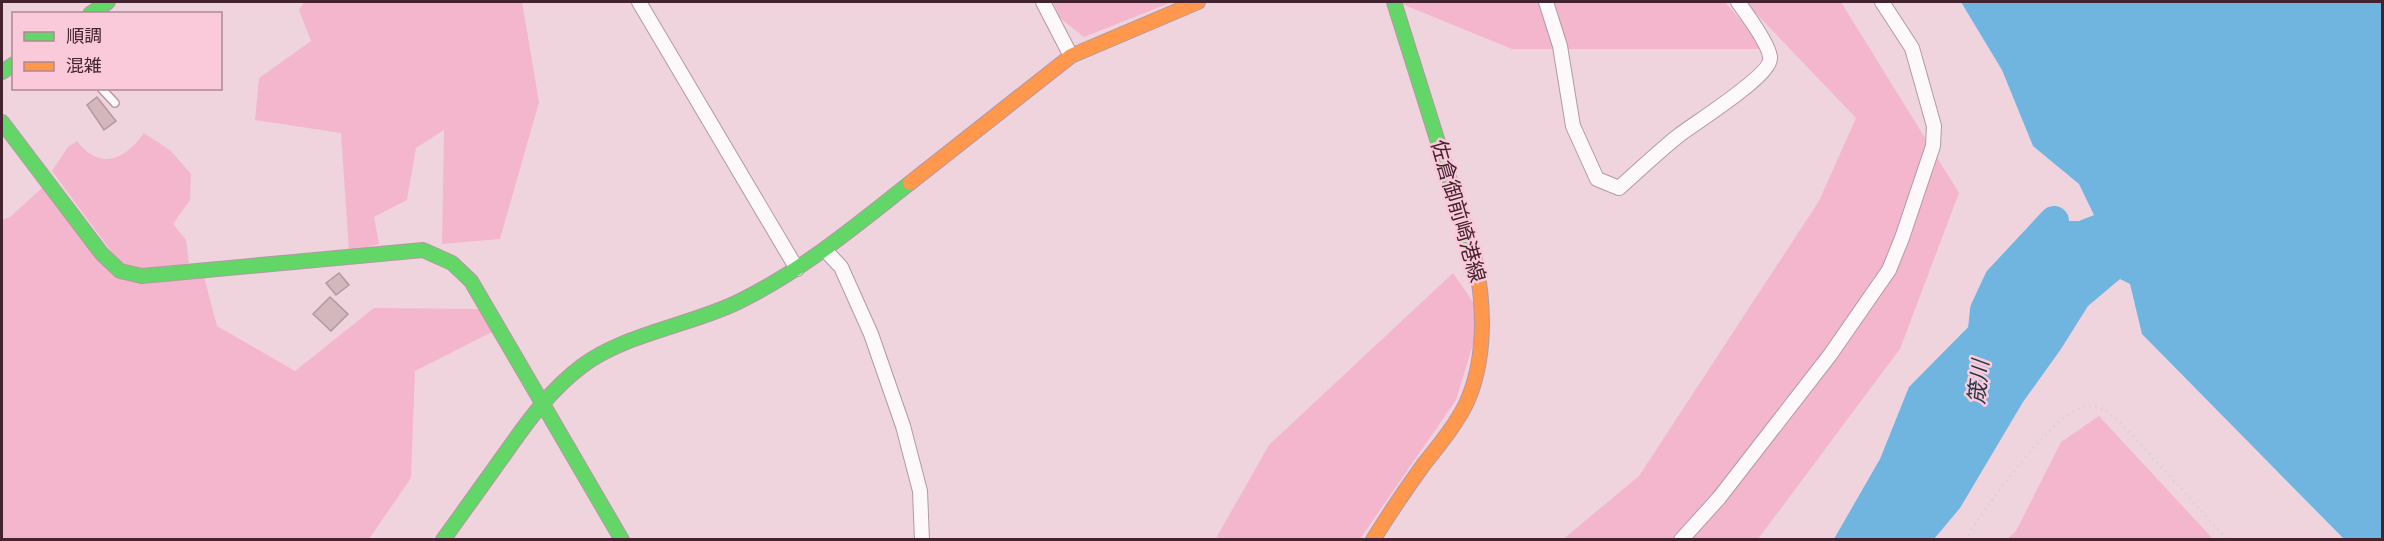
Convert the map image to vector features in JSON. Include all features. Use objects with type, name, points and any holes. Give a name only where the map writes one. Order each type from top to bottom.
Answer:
[{"type":"street","points":[[93,12],[108,2]]},
{"type":"street","points":[[639,2],[797,269]]},
{"type":"street","points":[[1043,2],[1071,56]]},
{"type":"street","points":[[443,540],[543,403],[561,383],[584,364],[619,346],[736,303],[797,269],[825,250],[1071,56],[1197,2]]},
{"type":"street","name":"佐倉御前崎港線","points":[[1373,540],[1392,508],[1459,415],[1470,395],[1478,368],[1482,331],[1482,294],[1476,262],[1394,2]]},
{"type":"street","points":[[1546,2],[1560,46],[1573,126],[1597,178],[1619,188],[1678,136],[1725,105],[1769,68],[1770,57],[1752,21],[1738,2]]},
{"type":"street","points":[[1681,540],[1719,498],[1830,355],[1889,270],[1902,238],[1933,146],[1935,126],[1912,48],[1882,2]]},
{"type":"street","points":[[2,122],[102,254],[120,271],[142,276],[423,250],[452,263],[471,281],[622,540]]},
{"type":"street","points":[[825,250],[841,267],[871,334],[903,426],[920,491],[922,540]]},
{"type":"lane","points":[[103,90],[115,103]]},
{"type":"path","points":[[1965,540],[1985,507],[2038,444],[2064,417],[2086,406],[2106,410],[2123,425],[2228,540]]},
{"type":"shaded area","points":[[304,2],[522,2],[539,102],[500,239],[442,244],[444,130],[416,148],[407,200],[374,217],[379,244],[349,252],[341,133],[255,120],[259,78],[311,41],[299,10]]},
{"type":"shaded area","points":[[1053,2],[1172,2],[1084,37],[1060,18]]},
{"type":"shaded area","points":[[1397,2],[1725,2],[1766,49],[1512,49]]},
{"type":"shaded area","points":[[1745,2],[1841,2],[1959,193],[1900,349],[1758,539],[1562,540],[1639,476],[1819,201],[1856,118]]},
{"type":"shaded area","points":[[144,133],[171,151],[191,174],[190,200],[173,224],[186,240],[189,263],[142,274],[122,266],[52,171],[68,147],[77,141],[94,156],[103,159],[112,158],[129,150]]},
{"type":"shaded area","points":[[44,186],[126,279],[204,277],[217,326],[295,371],[374,308],[480,309],[492,332],[415,371],[411,478],[369,539],[2,539],[2,220],[10,217]]},
{"type":"shaded area","points":[[1453,273],[1482,315],[1456,400],[1360,539],[1215,540],[1269,445]]},
{"type":"shaded area","points":[[2099,416],[2213,539],[2007,539],[2016,531],[2061,442]]},
{"type":"water","points":[[1961,2],[2382,2],[2382,539],[2344,539],[2142,334],[2130,284],[2120,279],[2088,306],[2023,402],[1960,508],[1934,539],[1834,539],[1880,459],[1909,387],[1985,310],[1999,280],[2054,221],[2079,221],[2094,215],[2079,184],[2033,146],[2002,70]]},
{"type":"building","points":[[97,97],[116,121],[104,130],[87,105]]},
{"type":"building","points":[[339,273],[349,285],[336,295],[326,283]]},
{"type":"building","points":[[330,297],[348,314],[331,331],[313,314]]},
{"type":"waterway","name":"筬川","points":[[1981,349],[1985,310],[1999,280],[2054,221]]},
{"type":"traffic: fast","points":[[93,12],[108,2]]},
{"type":"traffic: fast","points":[[1394,2],[1475,260]]},
{"type":"traffic: fast","points":[[2,72],[12,65]]},
{"type":"traffic: fast","points":[[2,122],[102,254],[120,271],[142,276],[423,250],[452,263],[471,281],[622,540]]},
{"type":"traffic: fast","points":[[443,540],[530,419],[570,375],[617,346],[720,310],[762,290],[827,247],[910,183]]},
{"type":"traffic: slow","points":[[910,183],[1071,56],[1198,2]]},
{"type":"traffic: slow","points":[[1373,540],[1391,511],[1457,420],[1473,387],[1482,333],[1481,296],[1475,260]]}]
